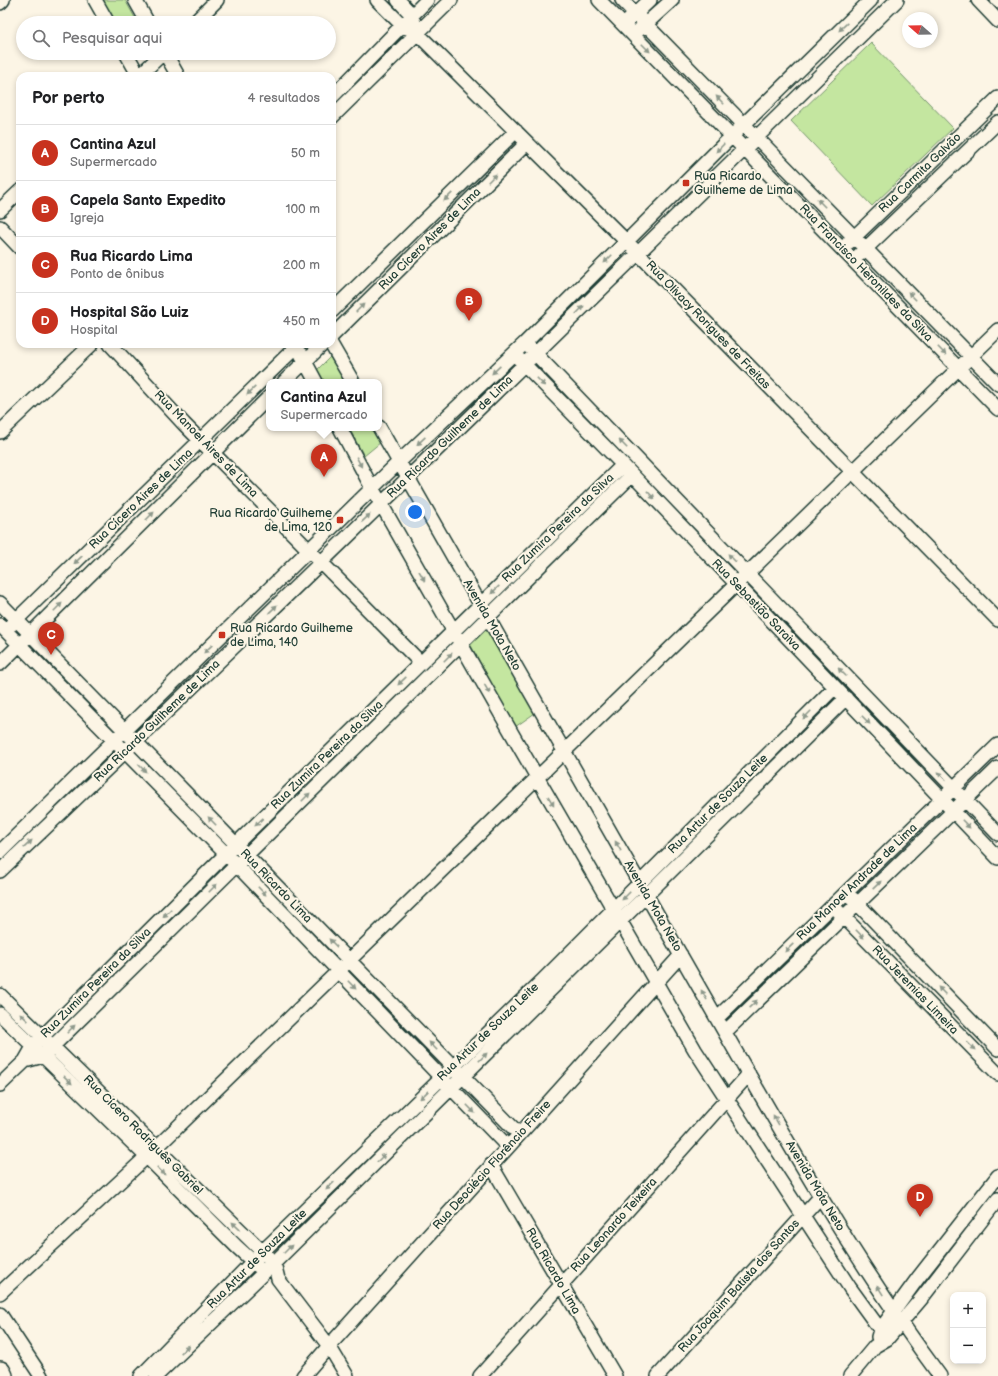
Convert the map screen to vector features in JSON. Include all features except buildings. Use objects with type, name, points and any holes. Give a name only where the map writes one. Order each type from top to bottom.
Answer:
[{"type":"highway","points":[[0,1372],[2,1376]]},
{"type":"street","points":[[0,3],[3,0]]},
{"type":"street","points":[[95,0],[104,16]]},
{"type":"street","points":[[135,0],[144,16]]},
{"type":"street","points":[[201,16],[217,0]]},
{"type":"street","points":[[377,0],[402,25],[417,32]]},
{"type":"street","points":[[398,0],[412,15],[417,32]]},
{"type":"street","points":[[336,93],[427,0]]},
{"type":"street","points":[[336,109],[450,0]]},
{"type":"street","name":"Rua Francisco Heronildes da Silva","points":[[599,0],[998,409]]},
{"type":"street","name":"Rua Francisco Heronildes da Silva","points":[[622,0],[998,384]]},
{"type":"street","points":[[624,24],[650,0]]},
{"type":"street","points":[[634,36],[672,0]]},
{"type":"street","name":"Rua Ricardo Guilheme de Lima","points":[[0,852],[372,488],[513,354],[870,0]]},
{"type":"street","name":"Rua Ricardo Guilheme de Lima","points":[[0,871],[126,752],[536,354],[897,0]]},
{"type":"street","points":[[978,0],[998,21]]},
{"type":"street","name":"Rua Olivacy Rorigues de Freitas","points":[[417,32],[638,253],[998,620]]},
{"type":"street","points":[[130,60],[137,72]]},
{"type":"street","points":[[143,72],[156,60]]},
{"type":"street","points":[[168,60],[176,72]]},
{"type":"street","name":"Rua Carmita Galvão","points":[[842,249],[998,98]]},
{"type":"street","name":"Rua Carmita Galvão","points":[[854,261],[865,248],[998,122]]},
{"type":"street","name":"Rua Cícero Aires de Lima","points":[[336,307],[516,131]]},
{"type":"street","name":"Rua Cícero Aires de Lima","points":[[336,332],[528,142]]},
{"type":"street","points":[[0,210],[16,195]]},
{"type":"street","points":[[0,227],[16,244]]},
{"type":"street","points":[[406,239],[417,252]]},
{"type":"street","points":[[916,324],[928,313]]},
{"type":"street","points":[[547,320],[559,331]]},
{"type":"street","points":[[0,1293],[151,1153],[998,330]]},
{"type":"street","name":"Rua Sebastião Saraiva","points":[[525,342],[826,657],[998,834]]},
{"type":"street","points":[[0,432],[88,348]]},
{"type":"street","name":"Rua Manoel Aires de Lima","points":[[114,348],[200,440],[421,663]]},
{"type":"street","name":"Rua Cícero Aires de Lima","points":[[2,631],[16,620],[294,348]]},
{"type":"street","points":[[298,348],[314,379]]},
{"type":"street","points":[[287,379],[319,348]]},
{"type":"street","points":[[333,348],[351,379]]},
{"type":"street","name":"Rua Sebastião Saraiva","points":[[513,354],[623,465],[998,858]]},
{"type":"street","name":"Rua Cícero Aires de Lima","points":[[0,664],[266,400]]},
{"type":"street","name":"Avenida Mota Neto","points":[[342,431],[372,488],[461,644],[696,1050],[850,1288],[883,1334]]},
{"type":"street","name":"Avenida Mota Neto","points":[[381,431],[639,883],[821,1196],[897,1318],[940,1376]]},
{"type":"street","name":"Rua Zumira Pereira da Silva","points":[[25,1061],[33,1047],[43,1036],[236,844],[623,465]]},
{"type":"street","name":"Rua Zumira Pereira da Silva","points":[[43,1056],[632,475]]},
{"type":"street","name":"Rua Ricardo Lima","points":[[0,603],[519,1134]]},
{"type":"street","name":"Rua Ricardo Lima","points":[[2,631],[20,645],[237,865],[508,1147]]},
{"type":"street","points":[[815,667],[826,657]]},
{"type":"street","name":"Rua Artur de Souza Leite","points":[[141,1376],[258,1257],[614,909],[835,687]]},
{"type":"street","name":"Rua Artur de Souza Leite","points":[[156,1376],[270,1268],[846,698]]},
{"type":"street","name":"Rua Manoel Andrade de Lima","points":[[717,1018],[998,745]]},
{"type":"street","name":"Rua Manoel Andrade de Lima","points":[[725,1032],[998,768]]},
{"type":"street","points":[[50,803],[60,814]]},
{"type":"street","points":[[688,834],[698,844]]},
{"type":"street","name":"Rua Jeremias Limeira","points":[[847,892],[998,1049]]},
{"type":"street","name":"Rua Jeremias Limeira","points":[[833,906],[998,1074]]},
{"type":"street","name":"Rua Deoclécio Florêncio Freire","points":[[303,1376],[681,955]]},
{"type":"street","name":"Rua Cícero Rodriguês Gabriel","points":[[0,995],[54,1046],[151,1153]]},
{"type":"street","points":[[945,1020],[957,1006]]},
{"type":"street","name":"Rua Cícero Rodriguês Gabriel","points":[[0,1014],[33,1047],[151,1153],[270,1268]]},
{"type":"street","points":[[506,1015],[515,1025]]},
{"type":"street","points":[[0,1085],[25,1061],[43,1056]]},
{"type":"street","name":"Rua Leonardo Teixeira","points":[[480,1376],[749,1074]]},
{"type":"street","name":"Rua Ricardo Lima","points":[[491,1165],[615,1376]]},
{"type":"street","points":[[897,1318],[918,1278],[998,1176]]},
{"type":"street","name":"Rua Joaquim Batista dos Santos","points":[[658,1376],[821,1196]]},
{"type":"street","points":[[850,1376],[897,1318],[922,1299],[994,1204],[978,1200]]},
{"type":"street","points":[[270,1268],[329,1346],[347,1376]]},
{"type":"street","points":[[0,1314],[41,1376]]},
{"type":"green space","points":[[102,0],[125,0],[134,16],[111,16]]},
{"type":"green space","points":[[871,43],[953,128],[872,206],[791,121]]},
{"type":"green space","points":[[330,357],[343,379],[322,379],[317,370]]},
{"type":"green space","points":[[351,431],[374,431],[381,442],[364,456]]},
{"type":"green space","points":[[490,626],[535,713],[515,727],[470,644]]},
{"type":"place","name":"Rua Ricardo Guilheme de Lima","points":[[686,183]]},
{"type":"place","name":"Capela Santo Expedito","points":[[469,321]]},
{"type":"place","name":"Cantina Azul","points":[[324,477]]},
{"type":"place","name":"Rua Ricardo Guilheme de Lima, 120","points":[[340,520]]},
{"type":"place","name":"Rua Ricardo Guilheme de Lima, 140","points":[[222,635]]},
{"type":"place","name":"Rua Ricardo Lima","points":[[51,655]]},
{"type":"place","name":"Hospital São Luiz","points":[[920,1217]]}]
